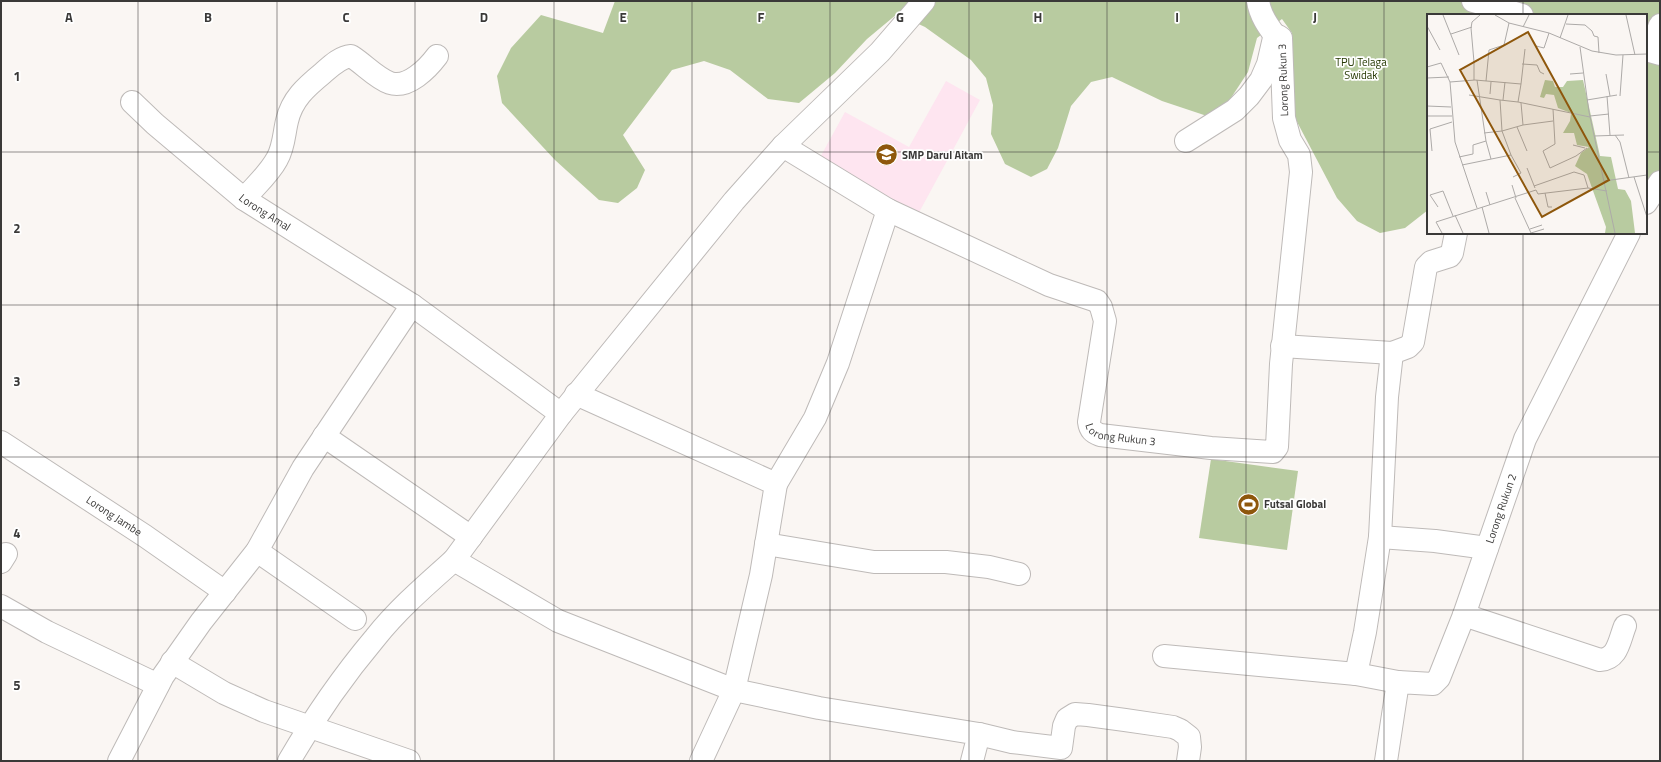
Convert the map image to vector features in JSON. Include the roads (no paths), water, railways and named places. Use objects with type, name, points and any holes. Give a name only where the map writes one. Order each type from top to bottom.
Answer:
[{"type":"street","points":[[289,761],[309,727],[375,637],[415,596],[454,560],[576,394],[734,201],[783,146],[880,52],[924,1]]},
{"type":"street","points":[[1258,1],[1259,9],[1263,17],[1276,37]]},
{"type":"street","points":[[1473,1],[1518,14]]},
{"type":"street","points":[[1652,52],[1660,26]]},
{"type":"street","name":"Lorong Rukun 3","points":[[888,210],[1050,285],[1097,301],[1101,307],[1105,320],[1089,422],[1090,428],[1100,435],[1210,448],[1273,452],[1276,451],[1277,447],[1281,355],[1301,172],[1299,155],[1290,140],[1284,118],[1282,40],[1280,37],[1276,37],[1272,43],[1266,69],[1261,80],[1249,96],[1235,110],[1186,141]]},
{"type":"street","points":[[244,199],[278,158],[285,135],[287,120],[293,103],[300,93],[326,70],[344,57],[351,56],[384,80],[397,84],[418,76],[437,56]]},
{"type":"street","name":"Lorong Amal","points":[[132,102],[155,124],[244,199],[412,305],[561,414]]},
{"type":"street","points":[[701,761],[734,690],[761,575],[776,484],[815,418],[838,363],[888,210],[783,146]]},
{"type":"street","points":[[1647,202],[1660,182]]},
{"type":"street","points":[[1281,355],[1392,353],[1408,347],[1412,342],[1426,267],[1431,262],[1450,256],[1456,234]]},
{"type":"street","name":"Lorong Rukun 2","points":[[1398,682],[1433,684],[1437,681],[1441,674],[1464,616],[1526,439],[1628,234]]},
{"type":"street","points":[[119,761],[158,685],[172,662],[201,622],[258,551],[303,468],[412,305]]},
{"type":"street","points":[[1356,674],[1365,632],[1380,537],[1387,397],[1392,353]]},
{"type":"street","points":[[576,394],[776,484]]},
{"type":"street","points":[[324,436],[471,537]]},
{"type":"street","name":"Lorong Jambe","points":[[1,442],[145,536],[225,592]]},
{"type":"street","points":[[1380,537],[1435,540],[1487,548]]},
{"type":"street","points":[[766,544],[874,562],[946,562],[989,567],[1019,574]]},
{"type":"street","points":[[258,551],[355,620]]},
{"type":"street","points":[[454,560],[558,622],[734,690],[819,708],[979,734],[1012,742],[1061,748],[1063,743],[1064,726],[1067,719],[1075,714],[1125,720],[1180,730],[1189,738],[1190,747],[1188,761]]},
{"type":"street","points":[[1,606],[53,636],[158,685]]},
{"type":"street","points":[[1464,616],[1600,660],[1607,659],[1612,656],[1625,626]]},
{"type":"street","points":[[1164,656],[1356,674],[1398,682],[1386,761]]},
{"type":"street","points":[[172,662],[224,693],[264,711],[409,761]]},
{"type":"street","points":[[972,761],[979,734]]},
{"type":"place","name":"SMP Darul Aitam","points":[[886,155]]},
{"type":"place","name":"Futsal Global","points":[[1249,504]]},
{"type":"park label","name":"TPU Telaga Swidak","points":[[1361,68]]}]
